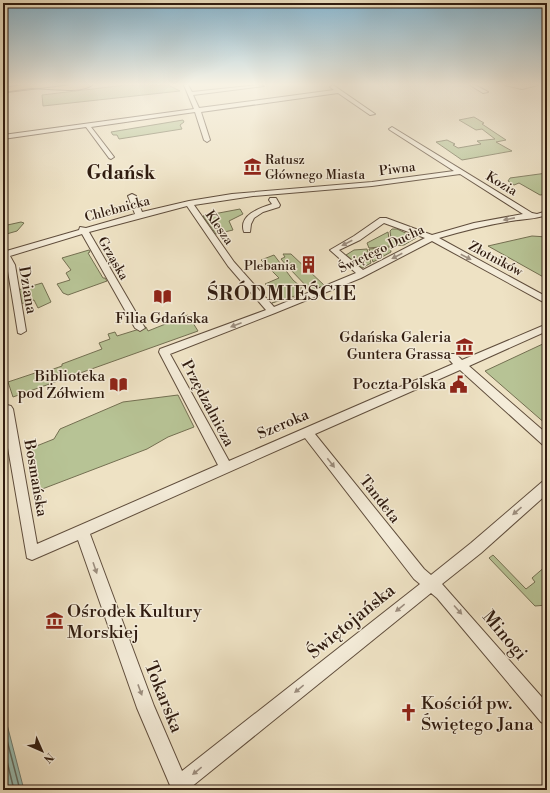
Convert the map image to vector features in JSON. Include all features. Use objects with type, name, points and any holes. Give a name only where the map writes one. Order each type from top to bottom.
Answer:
[{"type":"street","points":[[3,137],[108,122]]},
{"type":"street","points":[[201,122],[207,140]]},
{"type":"street","points":[[87,125],[111,157]]},
{"type":"street","name":"Kozia","points":[[392,129],[530,215]]},
{"type":"street","name":"Piwna","points":[[239,195],[360,185],[461,172]]},
{"type":"street","points":[[247,230],[247,224],[251,216],[256,212],[276,205],[270,192]]},
{"type":"street","name":"Chlebnicka","points":[[4,255],[139,214],[189,203],[239,195]]},
{"type":"street","points":[[132,196],[139,214]]},
{"type":"street","name":"Klesza","points":[[189,203],[231,264],[272,311]]},
{"type":"street","name":"Świętego Ducha","points":[[164,352],[272,311],[362,274],[432,238],[474,225],[530,215],[537,216],[547,214]]},
{"type":"street","name":"Złotników","points":[[362,274],[334,250],[357,238],[383,220],[432,238],[547,300]]},
{"type":"street","name":"Grząska","points":[[83,230],[140,328]]},
{"type":"street","name":"Dziana","points":[[4,255],[10,265],[21,331]]},
{"type":"street","name":"Szeroka","points":[[32,553],[307,432],[456,361],[547,326]]},
{"type":"street","name":"Przędzalnicza","points":[[164,352],[226,468]]},
{"type":"street","points":[[456,361],[547,441]]},
{"type":"street","name":"Bosmańska","points":[[5,410],[32,553]]},
{"type":"street","name":"Tandeta","points":[[307,432],[419,574],[430,583]]},
{"type":"street","name":"Świętojańska","points":[[180,788],[430,583],[476,548],[547,486]]},
{"type":"street","name":"Tokarska","points":[[82,532],[146,708],[180,788]]},
{"type":"street","name":"Minogi","points":[[430,583],[442,593],[464,617],[547,716]]},
{"type":"green space","points":[[171,122],[184,122],[180,125],[182,129],[119,139],[117,135],[113,135],[111,132]]},
{"type":"green space","points":[[462,122],[482,122],[484,123],[482,124],[506,140],[496,142],[512,151],[462,160],[436,142],[447,140],[455,144],[453,145],[458,148],[481,144],[477,141],[495,139],[482,129],[476,130]]},
{"type":"green space","points":[[547,173],[547,194],[540,195],[519,183],[514,185],[508,181],[510,178]]},
{"type":"green space","points":[[240,209],[243,214],[229,221],[233,230],[216,234],[203,216]]},
{"type":"green space","points":[[21,222],[24,223],[17,231],[3,235],[3,226]]},
{"type":"green space","points":[[392,229],[397,229],[416,238],[404,245],[392,246],[390,231]]},
{"type":"green space","points":[[388,232],[390,246],[369,248],[367,243]]},
{"type":"green space","points":[[532,236],[547,237],[547,279],[488,246]]},
{"type":"green space","points":[[390,247],[391,252],[373,262],[369,249]]},
{"type":"green space","points":[[367,249],[371,263],[362,268],[346,255],[354,250]]},
{"type":"green space","points":[[89,250],[90,252],[88,253],[103,278],[107,281],[68,295],[63,293],[57,284],[70,280],[66,273],[71,270],[62,258]]},
{"type":"green space","points":[[283,254],[291,254],[325,286],[311,291],[289,268],[293,265],[291,263],[286,265],[281,259],[285,257]]},
{"type":"green space","points":[[274,255],[293,280],[301,287],[301,289],[297,290],[298,295],[272,303],[283,298],[265,284],[279,278],[261,260]]},
{"type":"green space","points":[[42,283],[51,302],[38,308],[34,300],[20,304],[18,290]]},
{"type":"green space","points":[[188,315],[198,331],[13,397],[8,382],[62,366],[62,364],[102,349],[99,343],[110,339],[108,334],[115,332],[117,336],[146,327],[148,331]]},
{"type":"green space","points":[[547,342],[547,425],[485,371]]},
{"type":"green space","points":[[178,395],[194,427],[168,437],[147,449],[37,491],[29,449],[54,439],[60,429],[123,402]]},
{"type":"green space","points":[[493,555],[526,589],[535,582],[532,578],[547,565],[547,605],[535,606],[489,558]]},
{"type":"water","points":[[3,709],[24,790],[3,790]]},
{"type":"place","name":"Ratusz Głównego Miasta","points":[[252,166]]},
{"type":"place","name":"Plebania","points":[[309,265]]},
{"type":"place","name":"Filia Gdańska","points":[[162,297]]},
{"type":"place","name":"Gdańska Galeria Guntera Grassa","points":[[464,346]]},
{"type":"place","name":"Poczta Polska","points":[[459,384]]},
{"type":"place","name":"Biblioteka pod Żółwiem","points":[[118,385]]},
{"type":"place","name":"Ośrodek Kultury Morskiej","points":[[54,621]]},
{"type":"place","name":"Kościół pw. Świętego Jana","points":[[408,713]]},
{"type":"district","name":"Gdańsk","points":[[121,172]]},
{"type":"district","name":"ŚRÓDMIEŚCIE","points":[[282,293]]}]
